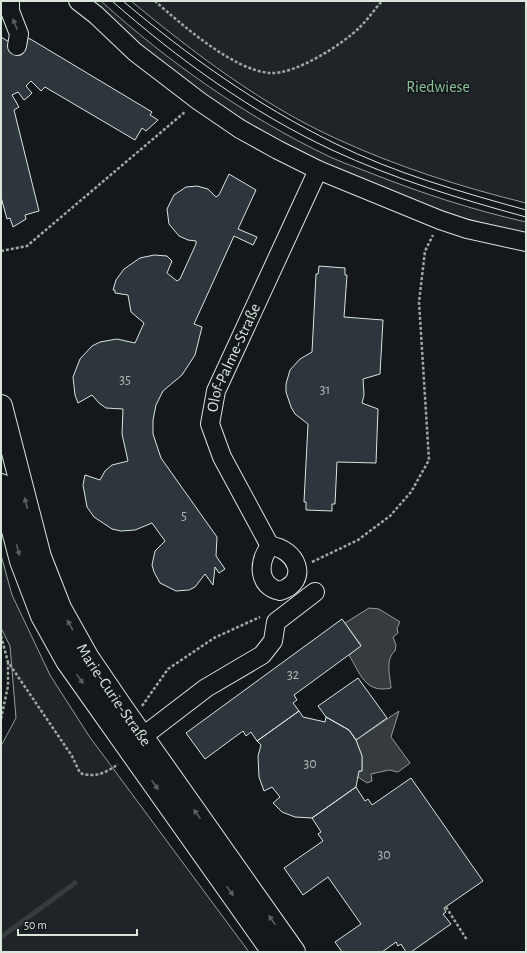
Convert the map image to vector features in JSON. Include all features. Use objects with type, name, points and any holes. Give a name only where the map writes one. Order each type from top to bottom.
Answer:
[{"type":"main road","name":"Marie-Curie-Straße","points":[[1,406],[40,557],[60,608],[88,658],[294,952]]},
{"type":"main road","name":"Marie-Curie-Straße","points":[[1,485],[21,561],[42,616],[67,661],[274,952]]},
{"type":"street","points":[[10,1],[10,11],[19,34],[17,46]]},
{"type":"street","points":[[78,1],[96,15],[135,52],[240,129],[318,170],[440,220],[467,229],[526,242]]},
{"type":"street","name":"Olof-Palme-Straße","points":[[270,546],[222,457],[210,424],[216,392],[318,170]]},
{"type":"street","points":[[142,737],[206,688],[262,655],[273,641],[276,622],[316,592]]},
{"type":"path","points":[[155,1],[208,45],[249,69],[270,73],[286,72],[314,60],[359,28],[382,1]]},
{"type":"path","points":[[1,251],[27,246],[192,106]]},
{"type":"path","points":[[309,564],[323,555],[358,540],[390,516],[411,492],[429,460],[419,302],[425,250],[434,232]]},
{"type":"path","points":[[142,706],[168,669],[214,638],[261,616]]},
{"type":"path","points":[[1,636],[8,662],[8,686],[1,719]]},
{"type":"path","points":[[8,662],[72,756],[80,773],[89,776],[108,772],[120,762]]},
{"type":"path","points":[[446,907],[467,940]]},
{"type":"green space","points":[[91,1],[101,1],[153,45],[209,87],[238,106],[298,141],[339,161],[411,188],[468,207],[526,222],[526,233],[448,213],[371,184],[284,143],[242,119],[163,65],[126,34]]},
{"type":"green space","name":"Riedwiese","points":[[131,1],[526,1],[526,203],[454,183],[383,159],[309,125],[255,94],[204,59]]},
{"type":"green space","points":[[1,555],[12,595],[50,675],[89,736],[249,952],[1,952],[1,746],[16,718],[10,646],[1,628]]},
{"type":"shaded area","points":[[369,608],[379,609],[400,622],[397,628],[398,633],[393,637],[396,645],[395,651],[390,658],[389,663],[391,688],[382,689],[369,685],[360,675],[349,655],[361,645],[345,623]]},
{"type":"shaded area","points":[[399,711],[391,737],[410,763],[398,772],[389,770],[371,774],[372,781],[367,783],[358,777],[359,771],[362,771],[362,756],[356,740]]},
{"type":"building","points":[[1,37],[24,51],[28,38],[32,40],[152,112],[150,115],[158,120],[146,131],[142,128],[135,140],[45,87],[41,91],[31,81],[26,86],[32,93],[24,100],[18,92],[12,95],[19,107],[14,110],[39,211],[25,215],[26,219],[13,227],[10,218],[7,219],[1,197]]},
{"type":"building","points":[[229,174],[256,190],[238,229],[257,237],[253,245],[234,236],[194,324],[202,327],[195,355],[182,375],[163,391],[156,405],[153,420],[153,434],[161,458],[217,537],[216,556],[225,569],[219,573],[215,567],[213,585],[205,574],[195,587],[189,590],[176,591],[160,583],[154,572],[152,565],[155,551],[165,541],[152,523],[135,530],[121,531],[112,529],[94,517],[87,507],[83,485],[85,475],[100,480],[105,471],[112,465],[128,461],[122,434],[123,409],[106,408],[92,395],[78,403],[75,395],[73,377],[80,359],[92,346],[100,342],[117,339],[135,343],[144,323],[131,312],[128,295],[115,293],[115,290],[113,290],[116,280],[124,269],[140,258],[154,255],[167,256],[172,261],[167,273],[177,281],[180,279],[196,241],[188,240],[179,236],[169,224],[167,209],[174,195],[186,187],[197,186],[208,189],[216,197],[219,195]]},
{"type":"building","points":[[319,266],[345,268],[345,275],[347,275],[344,317],[383,320],[380,374],[363,379],[364,395],[362,403],[378,409],[376,463],[337,462],[335,504],[332,504],[332,511],[306,510],[306,502],[304,502],[308,424],[295,414],[286,392],[286,384],[290,370],[300,359],[312,352],[316,274],[318,274]]},
{"type":"building","points":[[342,619],[361,646],[294,695],[297,700],[293,703],[299,711],[257,741],[251,732],[246,736],[243,731],[205,759],[186,733]]},
{"type":"building","points":[[358,678],[387,718],[356,740],[349,730],[326,717],[318,706]]},
{"type":"building","points":[[299,711],[303,717],[325,722],[326,717],[349,730],[356,740],[362,756],[362,771],[359,771],[356,787],[312,818],[295,817],[282,812],[273,803],[280,797],[272,787],[264,791],[259,777],[258,756],[261,745],[257,741]]},
{"type":"building","points":[[411,778],[483,881],[444,908],[446,912],[443,914],[451,924],[411,952],[406,952],[401,944],[398,946],[396,942],[382,952],[342,952],[335,942],[361,924],[328,877],[303,895],[284,868],[323,841],[318,834],[321,832],[312,818],[356,787],[365,801],[368,799],[372,805]]},
{"type":"waterway","points":[[1,937],[75,883]]},
{"type":"tram line","points":[[112,1],[189,64],[244,101],[302,135],[332,150],[403,179],[452,196],[526,217]]},
{"type":"tram line","points":[[123,1],[198,60],[251,96],[305,128],[357,154],[404,173],[526,210]]}]
